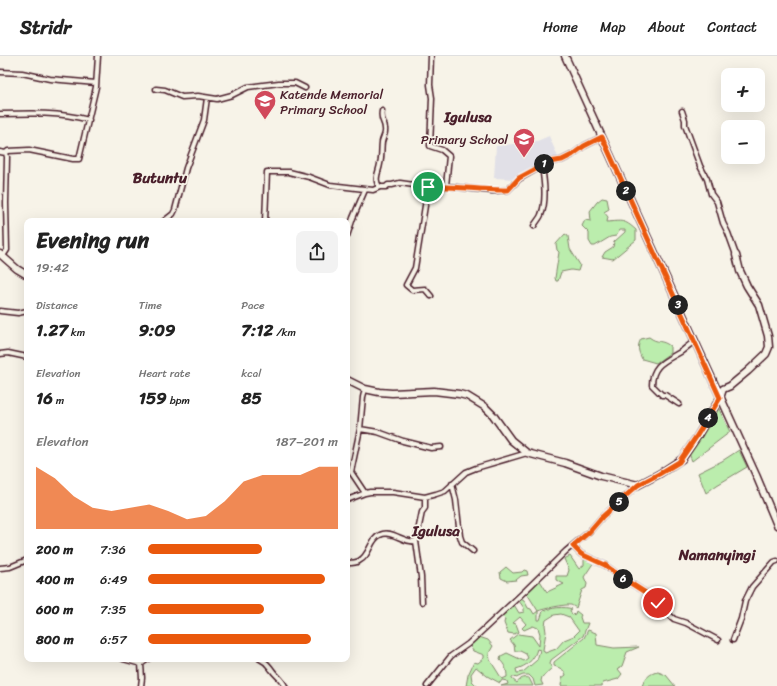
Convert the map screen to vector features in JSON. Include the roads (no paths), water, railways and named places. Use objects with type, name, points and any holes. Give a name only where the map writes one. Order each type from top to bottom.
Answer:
[{"type":"street","points":[[0,152],[6,153],[8,151],[29,150],[79,159],[89,120],[96,83],[98,56]]},
{"type":"street","points":[[431,56],[430,84],[432,98],[430,146],[442,150],[449,156],[446,186]]},
{"type":"street","points":[[565,56],[777,525]]},
{"type":"street","points":[[0,72],[22,72],[50,79],[96,83]]},
{"type":"street","points":[[156,89],[165,90],[182,97],[198,96],[217,99],[232,95],[248,87],[279,83],[296,83],[306,88]]},
{"type":"street","points":[[167,218],[174,210],[186,168],[204,120],[207,98]]},
{"type":"street","points":[[427,686],[451,656],[468,644],[566,551],[589,532],[602,517],[638,485],[679,462],[720,398],[723,389],[730,386],[766,354],[769,347],[768,336],[759,305],[747,286],[740,271],[736,255],[723,223],[717,202],[711,194],[707,179],[700,166],[685,125],[682,111]]},
{"type":"street","points":[[380,187],[376,178],[380,164],[382,141],[386,131],[385,124],[381,118],[382,112]]},
{"type":"street","points":[[0,114],[44,113],[72,115],[89,120]]},
{"type":"street","points":[[265,218],[268,172],[288,172],[309,177],[330,185],[365,190],[373,190],[400,183],[428,187],[446,186],[492,191],[508,190],[519,178],[549,162],[562,160],[602,137]]},
{"type":"street","points":[[6,153],[7,250],[1,255],[24,273]]},
{"type":"street","points":[[534,226],[542,214],[545,184],[542,166]]},
{"type":"street","points":[[428,187],[415,268],[406,284],[412,290],[425,289],[431,296]]},
{"type":"street","points":[[350,228],[365,190]]},
{"type":"street","points":[[0,311],[18,313],[24,312]]},
{"type":"street","points":[[679,404],[665,394],[662,395],[655,389],[652,385],[652,378],[656,367],[695,341]]},
{"type":"street","points":[[0,354],[8,353],[24,356]]},
{"type":"street","points":[[350,381],[366,389],[392,393],[440,392],[467,396],[485,407],[493,415],[511,440],[527,453],[566,463],[604,477],[638,485]]},
{"type":"street","points":[[350,467],[360,429],[363,397],[366,389]]},
{"type":"street","points":[[360,429],[378,432],[403,441],[431,448],[441,447]]},
{"type":"street","points":[[350,499],[365,493],[393,492],[425,496],[436,494],[445,491],[466,472],[527,453]]},
{"type":"street","points":[[350,472],[365,493]]},
{"type":"street","points":[[452,484],[460,536],[462,542],[473,551]]},
{"type":"street","points":[[422,602],[421,577],[416,541],[422,512],[425,508],[425,496]]},
{"type":"street","points":[[350,562],[359,561],[364,557],[369,552],[374,540],[379,535],[393,535],[412,542],[416,541]]},
{"type":"street","points":[[573,546],[581,554],[605,565],[654,598],[666,613],[674,619],[686,623],[718,640]]},
{"type":"street","points":[[0,568],[10,567],[24,561]]},
{"type":"street","points":[[733,640],[741,619],[745,600],[752,588],[774,562],[777,561]]},
{"type":"street","points":[[134,662],[141,664]]},
{"type":"street","points":[[267,662],[271,670],[283,681],[285,686]]},
{"type":"street","points":[[141,664],[141,686]]},
{"type":"waterway","points":[[687,333],[690,339]]},
{"type":"waterway","points":[[692,344],[696,352]]},
{"type":"waterway","points":[[698,355],[703,368]]},
{"type":"place","name":"Katende Memorial Primary School","points":[[265,120]]},
{"type":"place","name":"Primary School","points":[[524,158]]},
{"type":"district","name":"Igulusa","points":[[468,117]]},
{"type":"district","name":"Butuntu","points":[[160,178]]},
{"type":"district","name":"Igulusa","points":[[436,531]]},
{"type":"district","name":"Namanyingi","points":[[717,555]]}]
